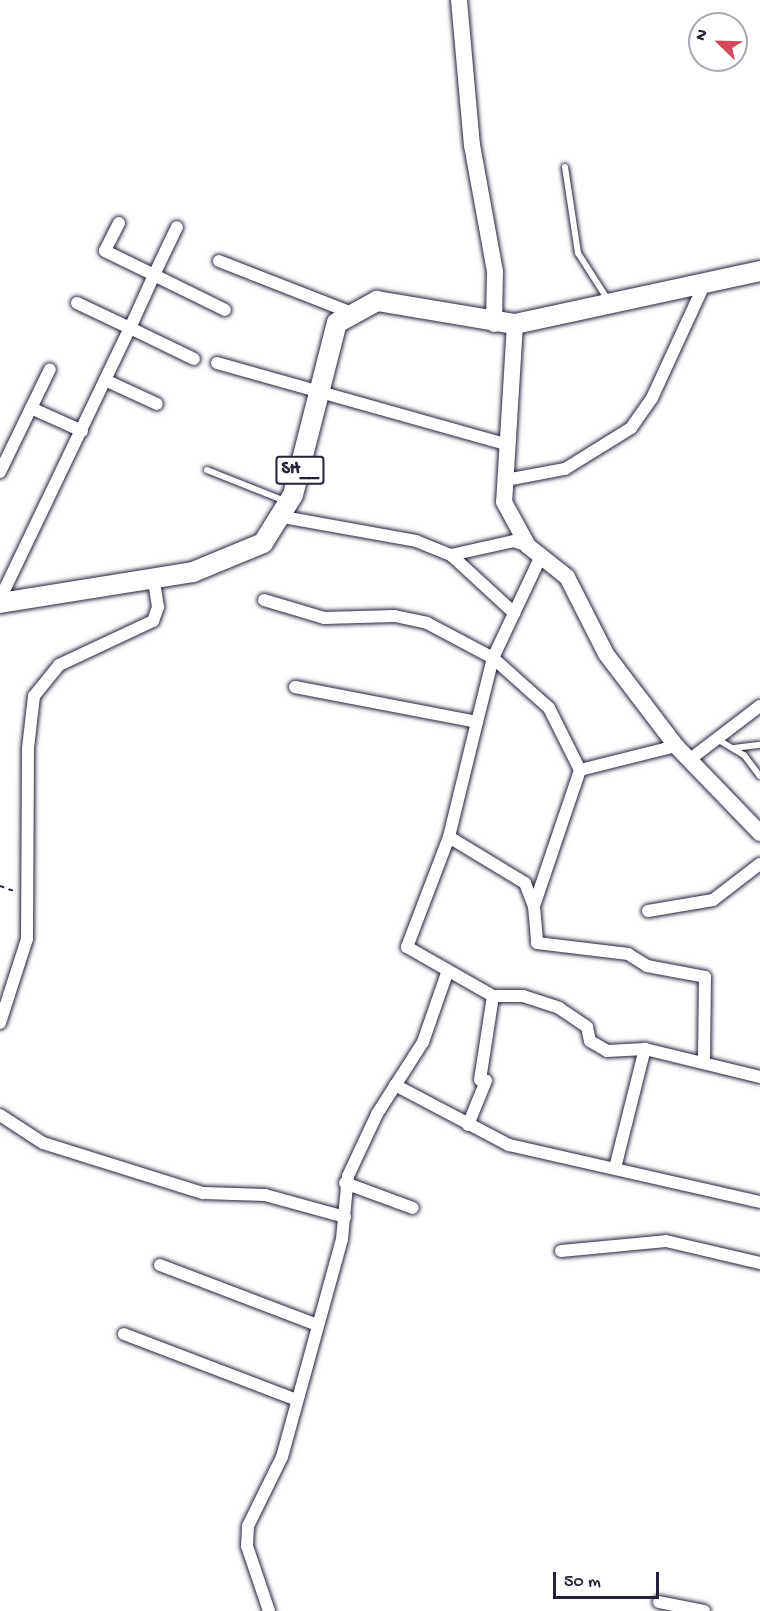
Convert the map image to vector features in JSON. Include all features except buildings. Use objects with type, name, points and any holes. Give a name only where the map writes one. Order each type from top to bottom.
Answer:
[{"type":"main road","name":"SH__","points":[[0,601],[154,581],[193,573],[263,543],[287,510],[337,323],[377,301],[494,324],[523,323],[572,315],[760,271]]},
{"type":"street","points":[[459,0],[465,98],[498,298],[494,324]]},
{"type":"street","points":[[119,223],[105,251],[225,310]]},
{"type":"street","points":[[0,601],[177,227]]},
{"type":"street","points":[[219,261],[352,313]]},
{"type":"street","points":[[506,480],[565,469],[618,439],[642,415],[705,284]]},
{"type":"street","points":[[77,303],[194,359]]},
{"type":"street","points":[[523,323],[508,445],[504,502],[535,551]]},
{"type":"street","points":[[217,363],[508,445]]},
{"type":"street","points":[[0,472],[50,369]]},
{"type":"street","points":[[105,380],[157,404]]},
{"type":"street","points":[[31,408],[82,431]]},
{"type":"street","points":[[287,510],[416,541],[451,555],[514,613]]},
{"type":"street","points":[[451,555],[514,542],[535,551],[567,577],[606,654],[676,746],[760,833]]},
{"type":"street","points":[[535,551],[514,613],[493,658],[449,837],[407,947],[447,973],[493,996],[523,996],[559,1008],[587,1027],[590,1041],[607,1051],[645,1049],[704,1061],[760,1077]]},
{"type":"street","points":[[0,1023],[27,939],[28,748],[34,696],[59,665],[153,621],[158,607],[154,581]]},
{"type":"street","points":[[264,600],[324,618],[395,616],[428,623],[493,658],[549,708],[580,770],[534,906]]},
{"type":"street","points":[[295,687],[477,722]]},
{"type":"street","points":[[689,760],[760,706]]},
{"type":"street","points":[[580,770],[676,746]]},
{"type":"street","points":[[449,837],[525,883],[534,906],[537,943],[628,954],[647,966],[705,977],[704,1061]]},
{"type":"street","points":[[648,911],[713,900],[760,864]]},
{"type":"street","points":[[269,1611],[247,1535],[253,1512],[282,1457],[345,1217],[345,1183],[396,1085],[423,1042],[447,973]]},
{"type":"street","points":[[468,1125],[483,1081],[493,996]]},
{"type":"street","points":[[615,1168],[645,1049]]},
{"type":"street","points":[[396,1085],[468,1125],[509,1144],[760,1202]]},
{"type":"street","points":[[0,1115],[43,1143],[194,1191],[264,1195],[345,1217]]},
{"type":"street","points":[[345,1183],[413,1208]]},
{"type":"street","points":[[561,1251],[666,1241],[760,1263]]},
{"type":"street","points":[[160,1265],[317,1325]]},
{"type":"street","points":[[124,1334],[297,1400]]},
{"type":"street","points":[[659,1602],[704,1611]]},
{"type":"lane","points":[[565,167],[578,253],[613,306]]},
{"type":"lane","points":[[207,470],[287,510]]},
{"type":"lane","points":[[720,735],[760,776]]},
{"type":"lane","points":[[733,748],[760,745]]}]
